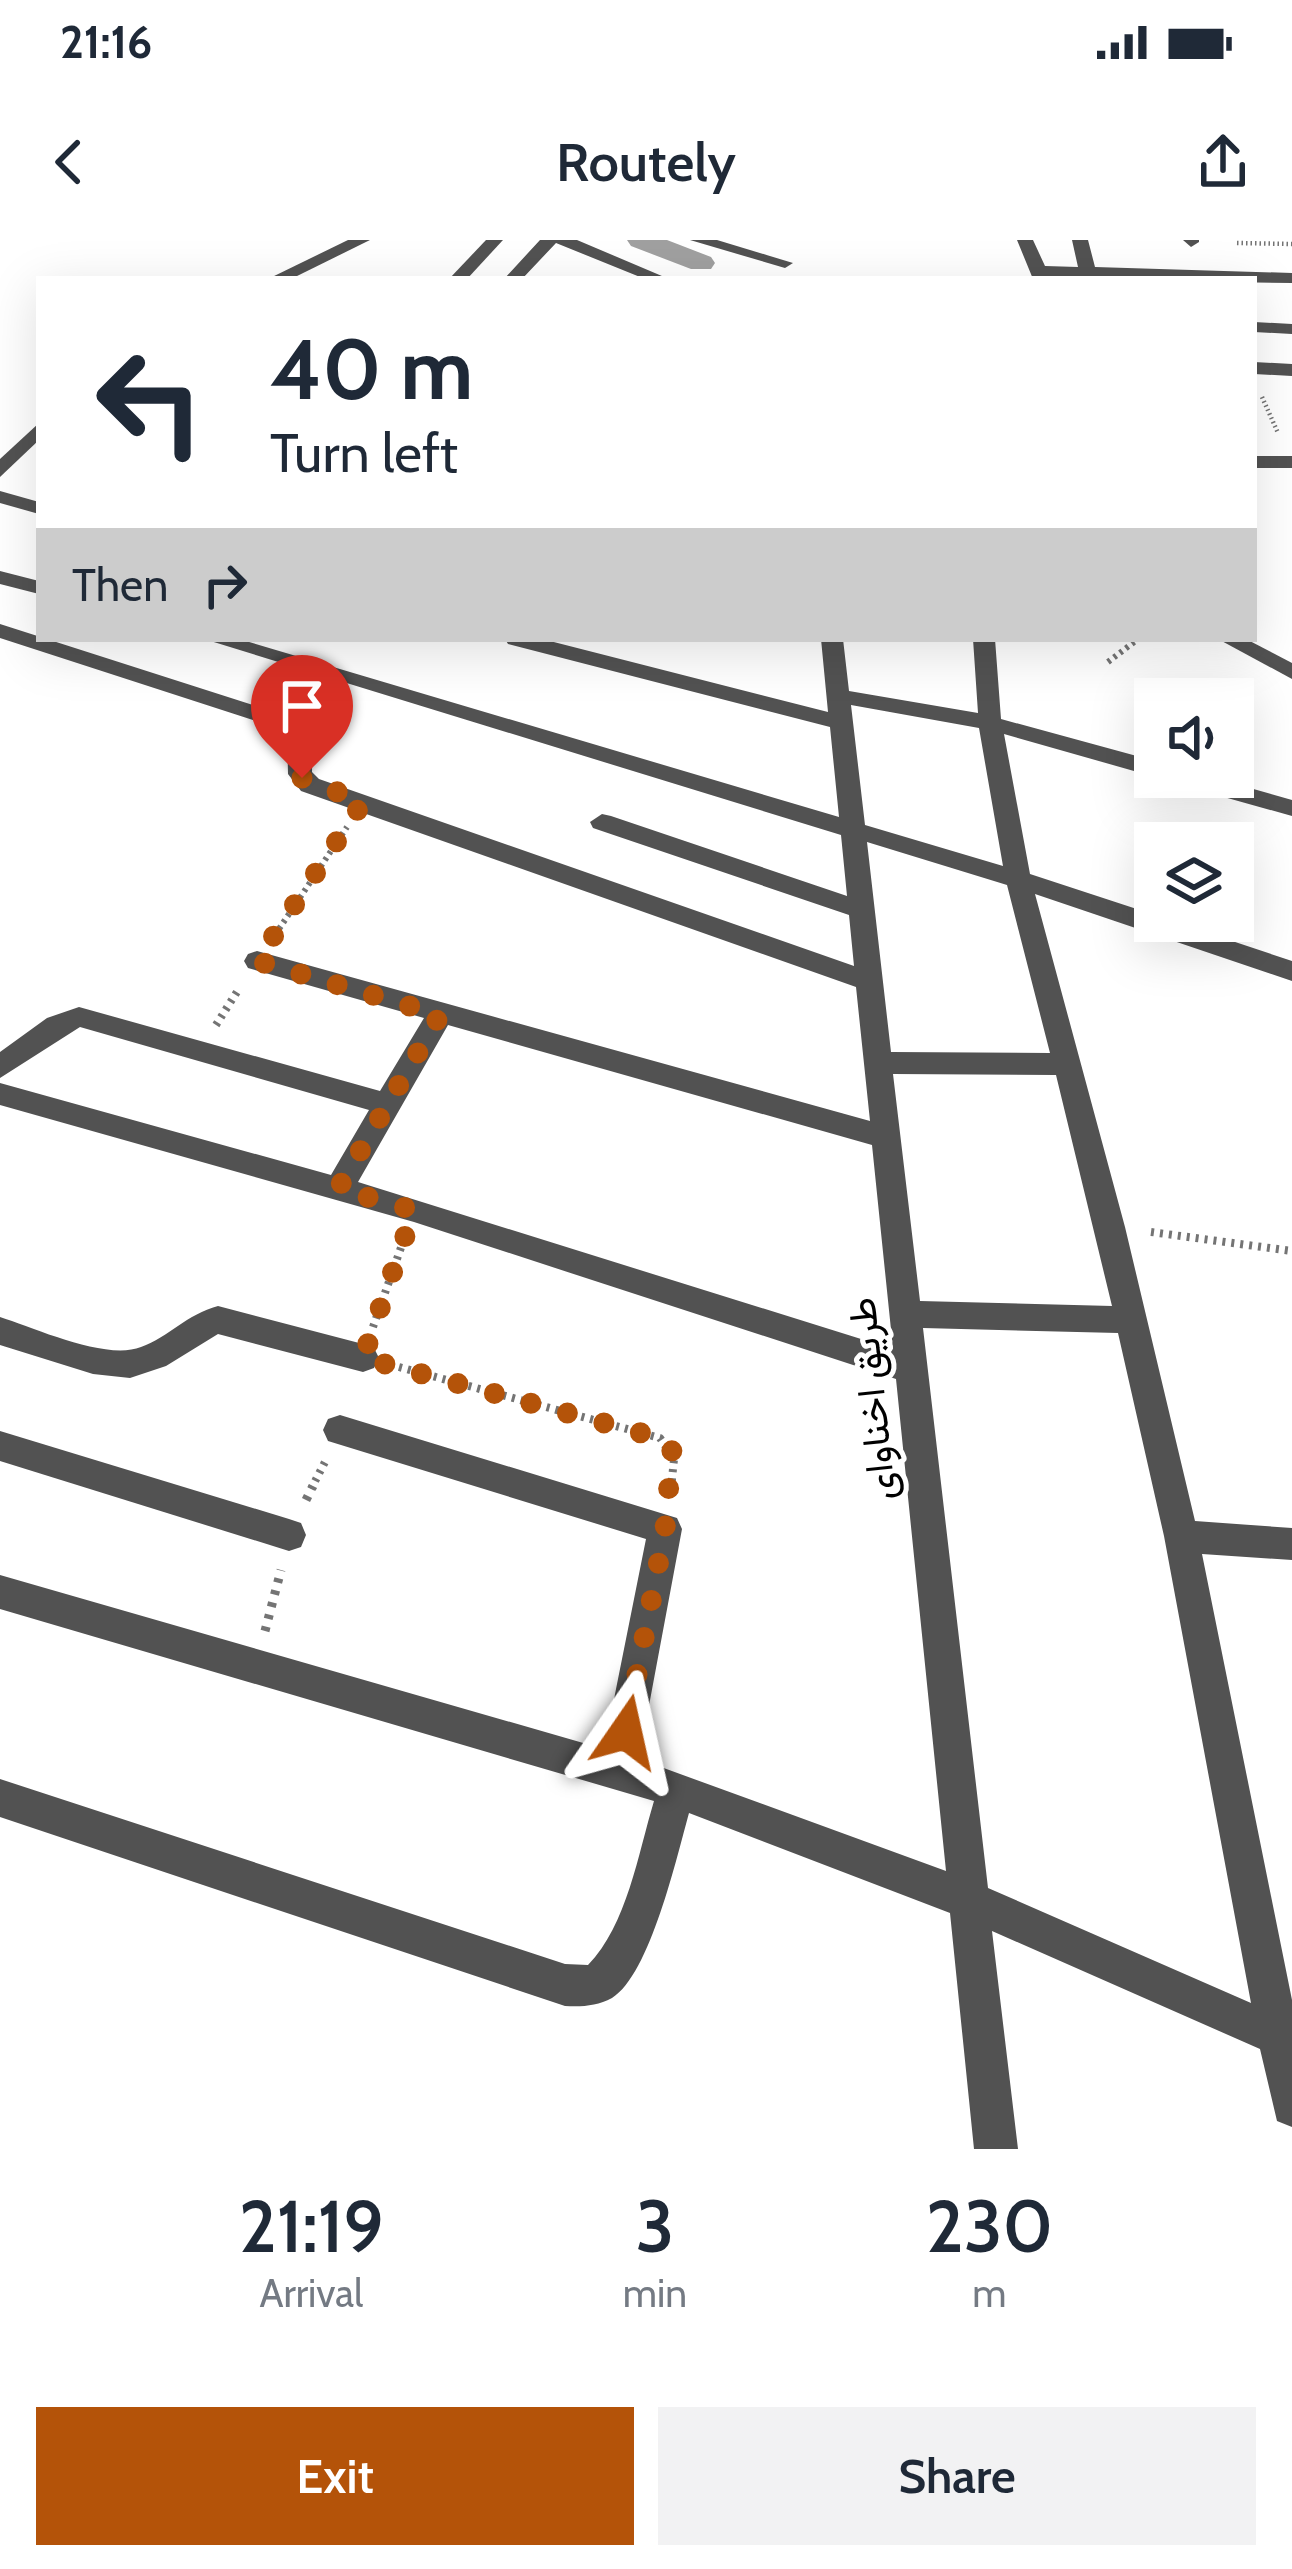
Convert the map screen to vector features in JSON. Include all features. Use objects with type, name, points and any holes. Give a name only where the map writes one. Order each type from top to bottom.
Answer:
[{"type":"street","points":[[284,276],[362,240]]},
{"type":"street","points":[[461,276],[495,240]]},
{"type":"street","points":[[516,276],[549,240]]},
{"type":"street","points":[[562,240],[651,276]]},
{"type":"street","points":[[698,240],[788,271]]},
{"type":"street","points":[[774,240],[788,271]]},
{"type":"street","points":[[1025,240],[1040,275],[1224,276]]},
{"type":"street","points":[[1080,240],[1088,272]]},
{"type":"street","points":[[591,276],[605,257]]},
{"type":"street","points":[[1257,277],[1292,278]]},
{"type":"street","points":[[1257,327],[1292,329]]},
{"type":"street","points":[[1257,373],[1292,370]]},
{"type":"street","points":[[0,471],[36,432]]},
{"type":"street","points":[[1257,463],[1291,462]]},
{"type":"street","points":[[0,497],[36,507]]},
{"type":"street","points":[[0,577],[36,587]]},
{"type":"street","points":[[0,632],[295,726],[301,734],[302,778],[869,981]]},
{"type":"street","points":[[225,642],[1018,879],[1292,971]]},
{"type":"street","points":[[530,642],[840,710],[990,723],[1134,763]]},
{"type":"street","name":"طريق اخناواى","points":[[832,642],[996,2149]]},
{"type":"street","points":[[984,642],[990,723],[1018,879],[1110,1227],[1181,1536],[1285,2040],[1292,2106]]},
{"type":"street","points":[[1241,643],[1292,672]]},
{"type":"street","points":[[1254,797],[1292,808]]},
{"type":"street","points":[[602,822],[861,910]]},
{"type":"street","points":[[257,961],[885,1137]]},
{"type":"street","points":[[338,1189],[440,1015]]},
{"type":"street","points":[[0,1067],[73,1018],[389,1106]]},
{"type":"street","points":[[878,1064],[1066,1064]]},
{"type":"street","points":[[0,1094],[414,1210],[910,1369]]},
{"type":"street","points":[[905,1314],[1128,1320]]},
{"type":"street","points":[[0,1331],[122,1365],[148,1360],[206,1322],[218,1320],[363,1358]]},
{"type":"street","points":[[340,1430],[665,1529],[618,1772]]},
{"type":"street","points":[[0,1446],[290,1534]]},
{"type":"street","points":[[1181,1536],[1292,1544]]},
{"type":"street","points":[[0,1592],[676,1790],[968,1899],[1285,2040]]},
{"type":"street","points":[[0,1798],[542,1978],[584,1987],[599,1983],[623,1953],[676,1790]]},
{"type":"path","points":[[1257,380],[1291,462]]},
{"type":"path","points":[[1108,662],[1134,642]]},
{"type":"path","points":[[200,1052],[363,802]]},
{"type":"path","points":[[414,1210],[363,1358],[660,1438],[674,1459],[665,1529]]},
{"type":"path","points":[[1110,1227],[1292,1251]]},
{"type":"waterway","points":[[641,240],[701,263]]},
{"type":"route","points":[[302,778],[363,802],[257,961],[440,1015],[338,1189],[414,1210],[363,1358],[660,1438],[672,1451],[665,1529],[626,1732]]}]
